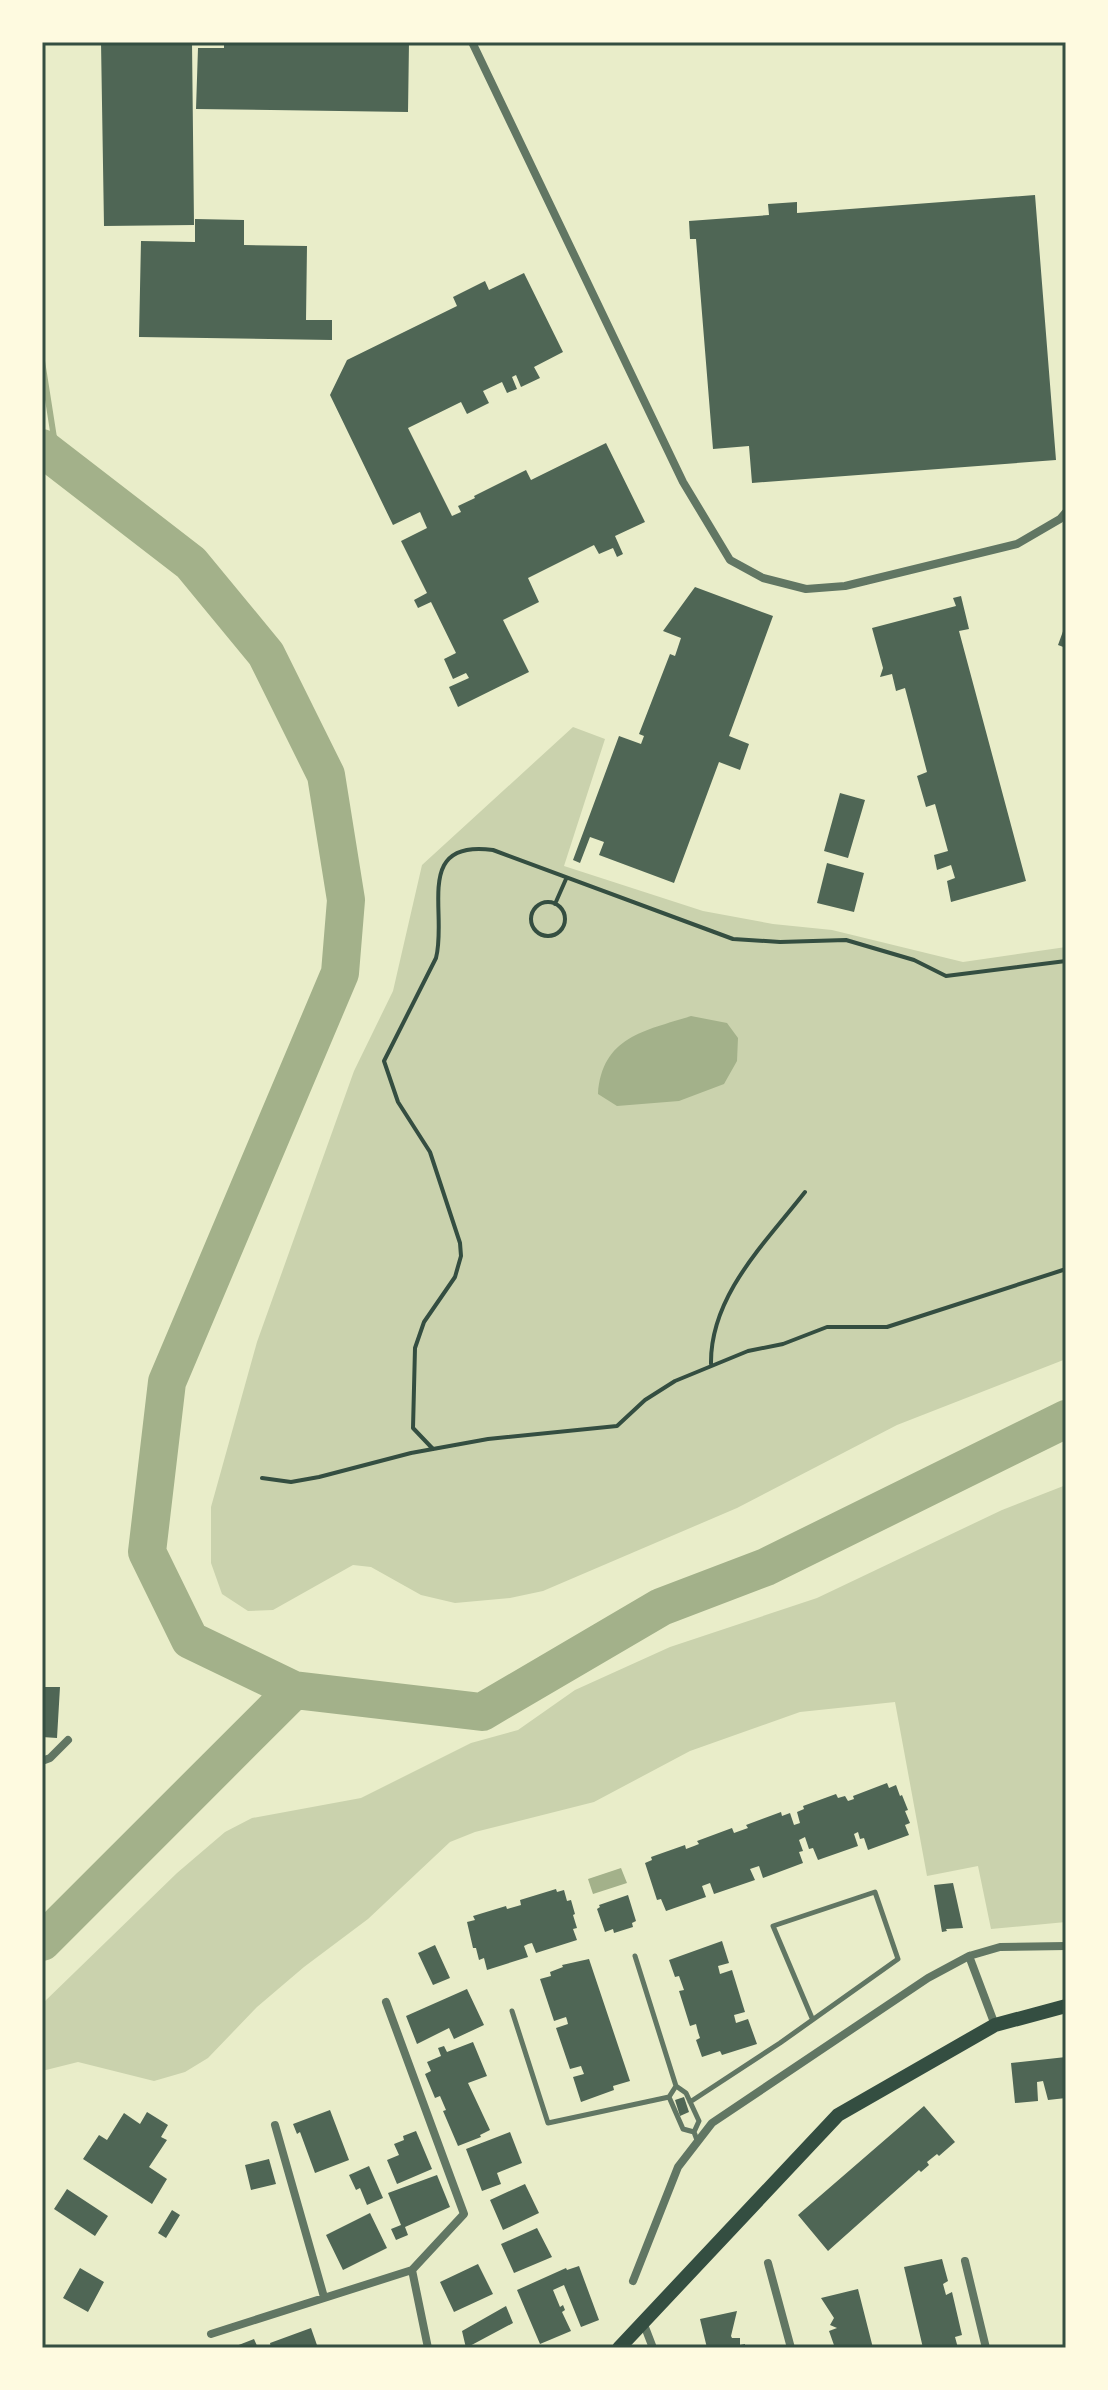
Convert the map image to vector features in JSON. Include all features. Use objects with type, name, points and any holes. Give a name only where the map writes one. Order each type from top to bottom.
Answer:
[{"type":"main road","points":[[619,2348],[838,2115],[995,2025],[1066,2006]]},
{"type":"street","points":[[472,42],[683,482],[730,560],[763,578],[806,589],[845,586],[1017,544],[1060,519],[1066,512]]},
{"type":"street","points":[[42,1761],[50,1758],[68,1740]]},
{"type":"street","points":[[633,2281],[678,2167],[695,2136],[928,1978],[969,1956],[1000,1947],[1066,1946]]},
{"type":"street","points":[[969,1956],[995,2025]]},
{"type":"street","points":[[211,2334],[412,2270],[464,2214],[386,2002]]},
{"type":"street","points":[[275,2125],[324,2297]]},
{"type":"street","points":[[965,2261],[986,2348]]},
{"type":"street","points":[[768,2263],[791,2348]]},
{"type":"street","points":[[412,2270],[428,2348]]},
{"type":"street","points":[[643,2322],[653,2348]]},
{"type":"lane","points":[[690,2102],[898,1959],[875,1892],[773,1926],[812,2018]]},
{"type":"lane","points":[[635,1956],[676,2086],[686,2093],[699,2121],[695,2136],[683,2129],[669,2097]]},
{"type":"lane","points":[[512,2011],[548,2123],[669,2097],[676,2086]]},
{"type":"path","points":[[433,1449],[413,1428],[413,1359],[424,1322],[455,1277],[461,1256],[460,1243],[430,1152],[398,1102],[384,1061],[436,958],[441,941],[439,875],[450,856],[463,851],[493,850],[733,939],[780,942],[846,940],[914,960],[946,976],[1066,961]]},
{"type":"path","points":[[555,904],[566,879]]},
{"type":"path","points":[[541,903],[555,904],[564,913],[564,927],[554,936],[540,935],[531,926],[532,912],[541,903]]},
{"type":"path","points":[[711,1364],[711,1346],[731,1291],[746,1266],[805,1192]]},
{"type":"path","points":[[262,1478],[291,1482],[488,1439],[617,1426],[645,1400],[675,1381],[748,1351],[783,1344],[827,1327],[887,1327],[1066,1269]]},
{"type":"shaded area","points":[[573,727],[605,739],[564,866],[703,911],[773,924],[832,930],[963,962],[1066,947],[1066,1359],[897,1425],[737,1508],[543,1591],[510,1598],[455,1603],[421,1595],[371,1567],[353,1565],[273,1610],[248,1611],[222,1594],[211,1563],[211,1507],[257,1342],[354,1071],[393,991],[422,865]]},
{"type":"shaded area","points":[[691,1016],[727,1023],[738,1038],[737,1061],[724,1084],[679,1101],[617,1106],[598,1094],[601,1075],[617,1048],[642,1032]]},
{"type":"shaded area","points":[[1066,1485],[1066,1922],[991,1929],[978,1866],[927,1876],[895,1702],[800,1712],[690,1751],[594,1802],[475,1832],[450,1842],[368,1919],[257,2007],[208,2058],[185,2072],[154,2081],[78,2062],[42,2071],[42,2004],[177,1873],[225,1832],[252,1818],[361,1798],[471,1743],[518,1730],[575,1690],[670,1647],[817,1598],[1002,1510]]},
{"type":"shaded area","points":[[621,1868],[627,1883],[593,1894],[588,1879]]},
{"type":"building","points":[[101,42],[192,42],[194,225],[104,226]]},
{"type":"building","points":[[224,42],[409,42],[408,112],[196,109],[198,48],[224,48]]},
{"type":"building","points":[[1035,195],[1056,460],[752,483],[749,446],[713,449],[696,239],[690,239],[689,221],[769,215],[768,204],[797,202],[797,213]]},
{"type":"building","points":[[195,219],[244,220],[244,245],[307,246],[306,320],[332,320],[332,340],[139,337],[141,241],[195,242]]},
{"type":"building","points":[[524,273],[563,352],[534,367],[540,378],[521,387],[516,375],[512,377],[517,389],[507,393],[502,382],[483,391],[489,403],[467,414],[461,402],[408,428],[452,516],[461,512],[458,506],[474,496],[526,470],[531,480],[606,443],[645,522],[615,536],[623,554],[617,557],[613,548],[599,554],[594,545],[528,578],[539,602],[503,620],[529,672],[458,707],[449,687],[469,678],[466,673],[453,679],[444,659],[456,653],[431,602],[418,608],[414,600],[427,593],[401,541],[427,528],[420,512],[393,525],[330,395],[347,360],[457,306],[453,297],[485,281],[489,290]]},
{"type":"building","points":[[695,587],[773,616],[729,736],[749,744],[740,770],[719,762],[674,883],[599,855],[604,842],[590,837],[580,863],[573,860],[619,736],[641,744],[644,736],[639,734],[670,654],[675,656],[681,638],[663,631]]},
{"type":"building","points":[[961,596],[969,629],[959,631],[1026,881],[951,902],[947,881],[955,878],[951,865],[937,870],[934,855],[948,851],[935,804],[926,807],[917,776],[927,772],[905,688],[896,691],[892,674],[880,677],[883,668],[872,628],[956,606],[953,598]]},
{"type":"building","points":[[1066,623],[1066,648],[1058,645]]},
{"type":"building","points":[[840,793],[865,800],[848,858],[824,851]]},
{"type":"building","points":[[827,863],[864,873],[854,912],[817,903]]},
{"type":"building","points":[[42,1687],[60,1687],[57,1738],[42,1737]]},
{"type":"building","points":[[887,1783],[889,1788],[896,1785],[902,1795],[908,1810],[905,1811],[910,1823],[905,1825],[909,1835],[868,1850],[858,1832],[854,1834],[858,1846],[818,1860],[813,1848],[809,1849],[805,1837],[799,1840],[803,1863],[763,1878],[759,1866],[750,1869],[755,1880],[714,1894],[710,1883],[702,1886],[706,1897],[666,1911],[661,1899],[657,1900],[645,1863],[652,1860],[651,1857],[685,1845],[686,1849],[699,1844],[697,1841],[732,1828],[734,1833],[748,1828],[746,1825],[781,1812],[782,1816],[790,1813],[794,1825],[800,1823],[797,1812],[804,1809],[803,1806],[836,1794],[838,1798],[845,1796],[848,1801],[854,1799],[853,1796]]},
{"type":"building","points":[[953,1883],[963,1928],[942,1932],[934,1885]]},
{"type":"building","points":[[556,1889],[557,1892],[564,1890],[567,1901],[571,1900],[577,1940],[536,1953],[532,1943],[528,1944],[524,1946],[528,1957],[487,1970],[484,1958],[479,1960],[476,1948],[473,1948],[467,1922],[475,1920],[473,1916],[521,1905],[520,1900]]},
{"type":"building","points":[[628,1895],[636,1921],[632,1923],[633,1927],[614,1933],[613,1929],[605,1932],[597,1909],[599,1905]]},
{"type":"building","points":[[722,1941],[729,1963],[718,1966],[720,1974],[732,1970],[745,2012],[734,2015],[736,2023],[748,2019],[757,2044],[722,2055],[720,2051],[702,2057],[696,2040],[700,2038],[696,2024],[690,2026],[679,1991],[684,1990],[669,1960]]},
{"type":"building","points":[[435,1945],[450,1978],[433,1985],[418,1953]]},
{"type":"building","points":[[589,1959],[630,2081],[581,2102],[573,2077],[584,2074],[581,2066],[570,2069],[556,2028],[568,2024],[566,2017],[554,2021],[540,1979],[551,1976],[550,1972],[562,1965]]},
{"type":"building","points":[[467,1989],[484,2025],[454,2039],[449,2028],[417,2044],[406,2016]]},
{"type":"building","points":[[473,2042],[487,2076],[468,2083],[490,2130],[458,2146],[440,2096],[435,2098],[425,2074],[431,2071],[427,2062],[441,2056],[438,2048],[444,2046],[447,2052]]},
{"type":"building","points":[[1066,2057],[1066,2098],[1048,2100],[1043,2081],[1037,2082],[1038,2101],[1015,2103],[1011,2063]]},
{"type":"building","points":[[684,2097],[689,2112],[680,2116],[675,2100]]},
{"type":"building","points":[[924,2106],[955,2142],[927,2162],[929,2165],[921,2172],[919,2170],[828,2251],[798,2215]]},
{"type":"building","points":[[330,2110],[349,2160],[315,2173],[300,2132],[297,2134],[293,2124]]},
{"type":"building","points":[[147,2112],[168,2125],[161,2137],[167,2140],[149,2167],[167,2179],[152,2204],[83,2159],[99,2135],[107,2140],[124,2113],[140,2124]]},
{"type":"building","points":[[416,2131],[432,2169],[397,2184],[387,2160],[399,2155],[394,2144]]},
{"type":"building","points":[[510,2132],[522,2163],[497,2173],[501,2184],[482,2191],[466,2149]]},
{"type":"building","points":[[269,2159],[276,2184],[251,2190],[245,2165]]},
{"type":"building","points":[[369,2166],[383,2198],[367,2205],[360,2188],[356,2190],[349,2175]]},
{"type":"building","points":[[437,2175],[450,2207],[405,2227],[408,2235],[396,2240],[391,2229],[401,2225],[388,2193]]},
{"type":"building","points":[[525,2184],[539,2213],[503,2230],[490,2200]]},
{"type":"building","points":[[67,2189],[108,2216],[95,2236],[54,2209]]},
{"type":"building","points":[[172,2210],[180,2215],[166,2238],[158,2233]]},
{"type":"building","points":[[370,2213],[387,2248],[343,2270],[326,2235]]},
{"type":"building","points":[[537,2228],[552,2257],[514,2273],[501,2244]]},
{"type":"building","points":[[942,2259],[948,2281],[943,2284],[946,2295],[952,2292],[962,2335],[955,2337],[958,2348],[923,2348],[904,2267]]},
{"type":"building","points":[[478,2264],[493,2294],[454,2312],[440,2282]]},
{"type":"building","points":[[579,2266],[599,2320],[581,2327],[564,2285],[553,2290],[560,2307],[563,2305],[565,2310],[562,2312],[571,2331],[540,2344],[517,2290],[566,2268]]},
{"type":"building","points":[[80,2268],[104,2282],[88,2312],[63,2298]]},
{"type":"building","points":[[858,2289],[873,2348],[835,2348],[829,2331],[837,2328],[830,2325],[834,2318],[821,2298]]},
{"type":"building","points":[[506,2306],[513,2323],[466,2348],[462,2331]]},
{"type":"building","points":[[737,2311],[731,2336],[740,2338],[740,2345],[745,2344],[745,2348],[707,2348],[700,2319]]},
{"type":"building","points":[[311,2328],[318,2348],[271,2348],[270,2343]]},
{"type":"building","points":[[254,2339],[258,2348],[231,2348]]},
{"type":"waterway","points":[[42,361],[57,457]]},
{"type":"waterway","points":[[42,448],[191,563],[266,654],[326,775],[346,900],[340,973],[167,1382],[147,1552],[190,1640],[294,1690],[482,1712],[661,1607],[766,1567],[1066,1419]]},
{"type":"waterway","points":[[42,1942],[294,1690]]}]
